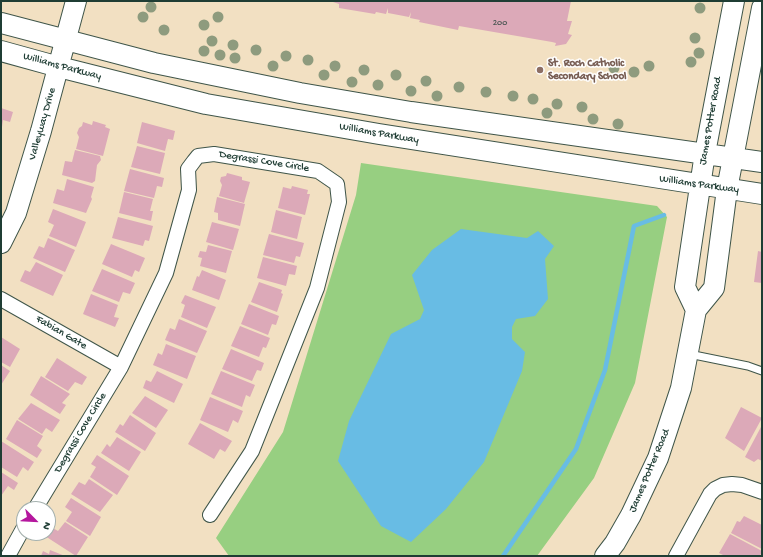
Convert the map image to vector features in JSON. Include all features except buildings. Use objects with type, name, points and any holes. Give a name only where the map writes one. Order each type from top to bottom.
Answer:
[{"type":"main road","name":"Valleyway Drive","points":[[1,243],[16,212],[41,131],[76,1]]},
{"type":"main road","name":"James Potter Road","points":[[605,556],[615,543],[631,515],[658,458],[681,388],[689,354],[696,310],[686,287],[705,153],[734,1]]},
{"type":"main road","points":[[696,310],[714,288],[727,189],[762,8]]},
{"type":"main road","points":[[1,23],[154,64],[308,94],[411,112],[762,162]]},
{"type":"main road","name":"Williams Parkway","points":[[1,51],[206,104],[379,134],[762,194]]},
{"type":"street","name":"Degrassi Cove Circle","points":[[40,501],[121,367],[166,273],[189,190],[188,169],[198,156],[214,154],[318,171],[337,184],[339,202],[317,288],[252,451],[210,515]]},
{"type":"street","name":"Fabian Gate","points":[[1,299],[121,367]]},
{"type":"street","points":[[676,556],[710,494],[715,489],[723,485],[732,484],[748,486],[762,492]]},
{"type":"street","points":[[8,556],[16,541]]},
{"type":"lane","points":[[689,354],[748,366],[762,371]]},
{"type":"green space","points":[[361,163],[657,206],[667,217],[635,383],[594,478],[537,556],[229,556],[216,538],[283,432],[356,195]]},
{"type":"water","points":[[461,229],[527,238],[538,231],[554,246],[545,259],[548,299],[535,316],[516,319],[512,327],[512,339],[525,352],[522,371],[484,462],[446,509],[411,542],[381,526],[338,461],[349,421],[391,334],[420,319],[424,310],[412,275],[432,250]]},
{"type":"waterway","points":[[503,556],[576,449],[605,370],[634,226],[664,215]]},
{"type":"place","name":"St. Roch Catholic Secondary School","points":[[540,70]]}]
